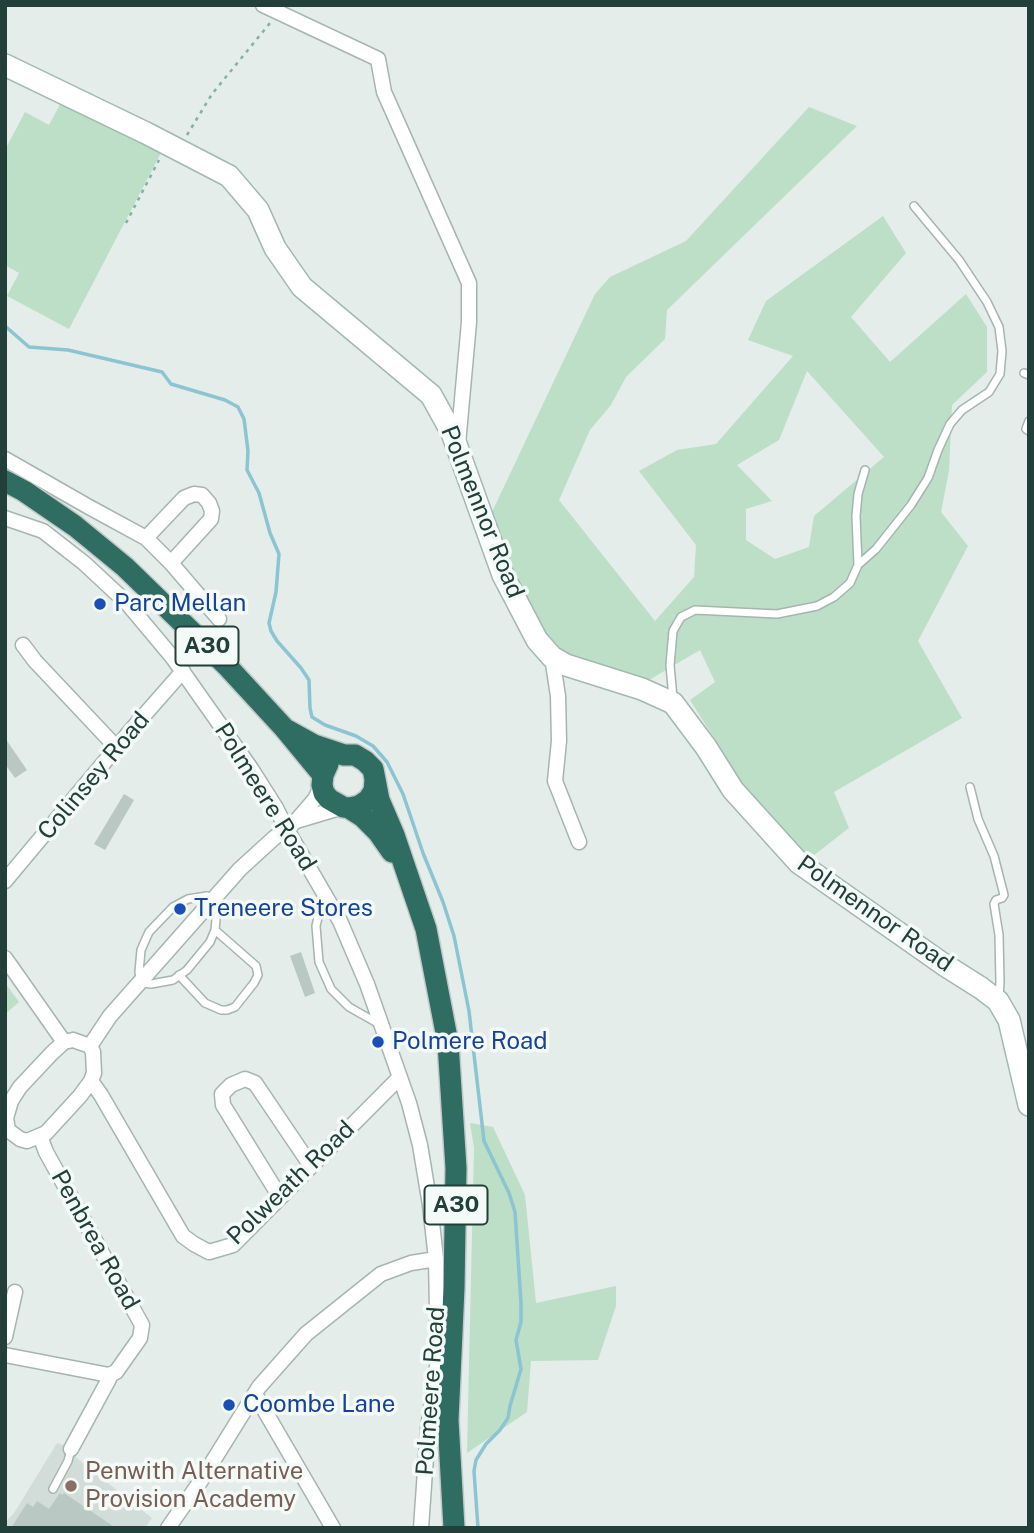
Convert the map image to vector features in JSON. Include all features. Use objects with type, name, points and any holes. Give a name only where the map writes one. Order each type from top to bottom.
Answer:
[{"type":"highway","name":"A30","points":[[5,481],[75,526],[125,567],[227,666],[285,729],[322,780],[329,799],[363,817],[378,832],[412,887]]},
{"type":"highway","name":"A30","points":[[285,729],[314,745],[344,755],[355,755],[373,769],[379,800],[426,929],[448,1043],[456,1168],[448,1420],[454,1528]]},
{"type":"highway","points":[[322,780],[327,766],[344,755]]},
{"type":"highway","points":[[346,808],[359,806],[368,800],[374,791],[375,780]]},
{"type":"street","points":[[263,5],[282,9],[378,59],[384,92],[469,283],[470,322],[457,449]]},
{"type":"street","name":"Polmennor Road","points":[[5,65],[174,144],[229,176],[258,210],[275,248],[302,287],[431,396],[452,433],[503,575],[537,640],[552,657],[566,665],[642,689],[673,703],[706,747],[733,790],[799,863],[998,1001]]},
{"type":"street","points":[[5,459],[146,538],[219,619]]},
{"type":"street","points":[[146,538],[184,498],[194,494],[202,495],[209,503],[211,519],[171,563]]},
{"type":"street","name":"Polmeere Road","points":[[5,517],[43,531],[84,563],[127,603],[183,671],[291,825],[324,894],[340,920],[367,984],[400,1077],[420,1145],[436,1259],[438,1360],[428,1428],[421,1528]]},
{"type":"street","points":[[23,645],[117,748]]},
{"type":"street","points":[[552,657],[559,718],[555,781],[579,842]]},
{"type":"street","name":"Colinsey Road","points":[[5,881],[183,671]]},
{"type":"street","points":[[90,1046],[110,1016],[240,869],[291,825],[315,799],[322,780]]},
{"type":"street","points":[[291,825],[346,808]]},
{"type":"street","points":[[7,963],[64,1042]]},
{"type":"street","points":[[998,1001],[1009,1020],[1029,1105]]},
{"type":"street","points":[[74,1040],[90,1046],[94,1062],[91,1081],[46,1133],[27,1141],[8,1136],[8,1098],[64,1042],[74,1040]]},
{"type":"street","name":"Polweath Road","points":[[91,1081],[102,1095],[183,1236],[209,1252],[233,1245],[400,1077]]},
{"type":"street","points":[[280,1197],[223,1105],[222,1094],[245,1079],[255,1083],[311,1166]]},
{"type":"street","name":"Penbrea Road","points":[[40,1136],[46,1152],[142,1325],[140,1338],[116,1372],[109,1375],[109,1380],[71,1449]]},
{"type":"street","points":[[169,1528],[255,1394],[306,1334],[381,1274],[411,1263],[436,1259]]},
{"type":"street","points":[[5,1337],[15,1292]]},
{"type":"street","points":[[5,1355],[109,1375]]},
{"type":"street","points":[[255,1394],[332,1528]]},
{"type":"lane","points":[[673,703],[670,665],[673,631],[681,617],[695,610],[777,614],[817,606],[834,597],[850,583],[858,565],[876,549],[911,505],[928,478],[950,424],[962,410],[989,392],[1000,374],[1002,351],[999,327],[987,302],[959,260],[914,206]]},
{"type":"lane","points":[[1029,421],[1026,429],[1029,431]]},
{"type":"lane","points":[[858,565],[857,505],[865,470]]},
{"type":"lane","points":[[970,787],[978,819],[997,865],[1004,895],[994,904],[999,935],[998,1001]]},
{"type":"lane","points":[[324,894],[316,926],[319,962],[331,989],[349,1007],[382,1026]]},
{"type":"lane","points":[[207,896],[212,901],[217,909],[215,930],[210,942],[187,970],[162,984],[141,983],[141,950],[149,932],[173,907],[188,899],[207,896]]},
{"type":"lane","points":[[179,975],[205,1003],[221,1010],[235,1007],[254,983],[256,966],[215,930]]},
{"type":"lane","points":[[53,1489],[68,1461],[71,1449]]},
{"type":"path","points":[[126,223],[174,144],[282,9]]},
{"type":"shaded area","name":"Penwith Alternative Provision Academy","points":[[57,1443],[67,1446],[78,1459],[152,1518],[145,1528],[5,1528],[5,1522],[14,1513]]},
{"type":"green space","points":[[65,95],[164,147],[69,329],[7,296],[19,273],[5,265],[5,150],[25,112],[49,125]]},
{"type":"green space","points":[[809,107],[857,126],[667,310],[665,339],[626,377],[611,405],[590,430],[559,500],[655,621],[694,577],[696,545],[639,471],[677,450],[716,444],[793,356],[748,340],[766,301],[883,216],[906,253],[851,317],[890,362],[966,294],[987,327],[987,372],[952,405],[949,471],[941,512],[968,546],[918,641],[962,718],[834,792],[849,828],[809,859],[746,789],[690,700],[715,682],[700,650],[649,680],[579,661],[549,642],[510,572],[492,512],[595,294],[610,277],[686,241]],"holes":[[[807,371],[884,457],[814,516],[809,547],[775,559],[746,540],[746,509],[772,501],[737,465],[779,440]]]},
{"type":"green space","points":[[5,983],[19,1002],[5,1014]]},
{"type":"green space","points":[[470,1123],[493,1127],[525,1195],[536,1303],[616,1286],[616,1306],[598,1360],[531,1361],[527,1412],[467,1453],[474,1148]]},
{"type":"building","points":[[5,738],[27,770],[15,778],[5,764]]},
{"type":"building","points":[[124,794],[134,800],[105,850],[94,844]]},
{"type":"building","points":[[301,952],[315,993],[305,997],[290,956]]},
{"type":"building","points":[[60,1493],[64,1493],[116,1528],[11,1528],[27,1503],[33,1507],[37,1501],[49,1509]]},
{"type":"waterway","points":[[5,326],[29,347],[68,350],[162,372],[171,384],[225,400],[238,407],[244,419],[248,451],[247,470],[259,493],[279,554],[276,592],[269,623],[271,631],[309,680],[312,717],[373,746],[387,762],[403,794],[454,936],[469,1011],[484,1141],[509,1193],[515,1212],[521,1303],[521,1322],[516,1340],[521,1369],[508,1418],[476,1460],[474,1471],[478,1528]]},
{"type":"place","name":"Parc Mellan","points":[[100,604]]},
{"type":"place","name":"Treneere Stores","points":[[180,909]]},
{"type":"place","name":"Polmere Road","points":[[378,1042]]},
{"type":"place","name":"Coombe Lane","points":[[229,1405]]},
{"type":"place","name":"Penwith Alternative Provision Academy","points":[[71,1486]]}]
